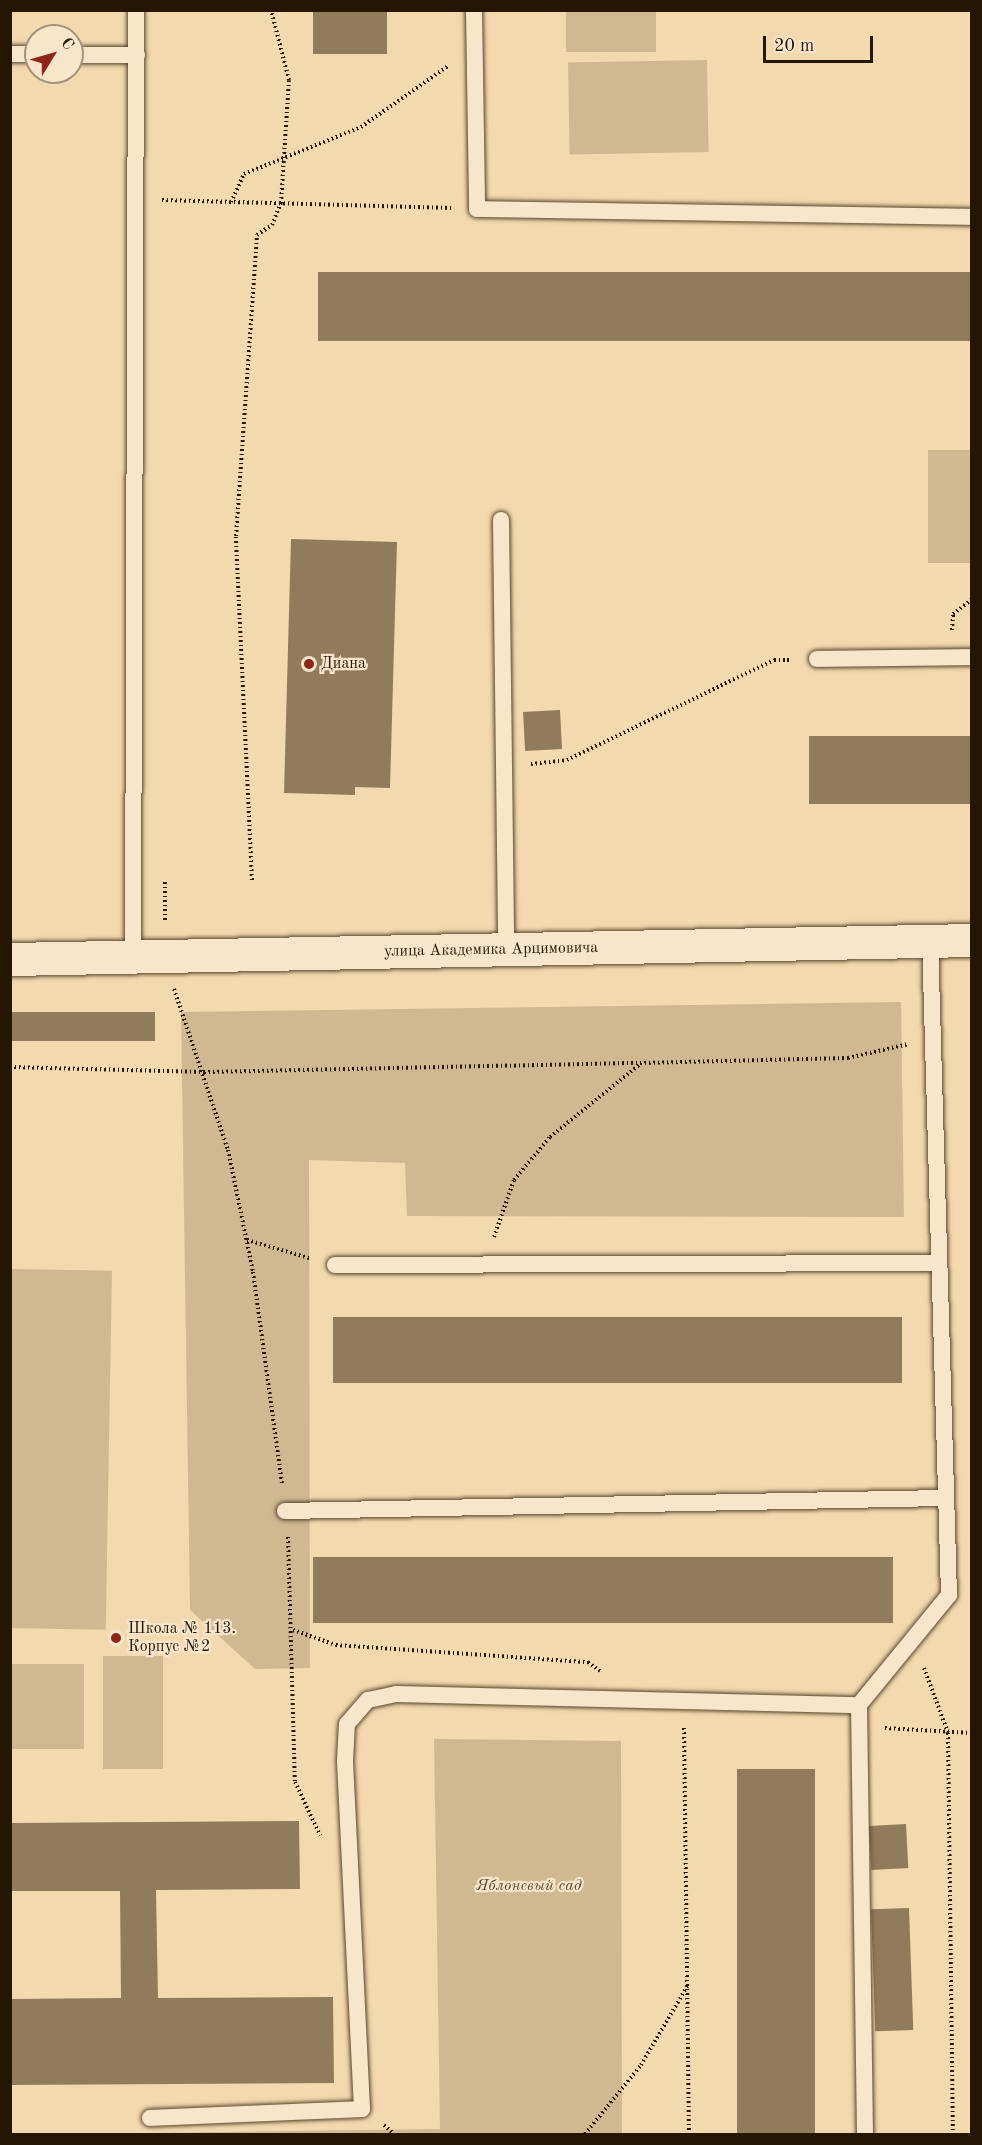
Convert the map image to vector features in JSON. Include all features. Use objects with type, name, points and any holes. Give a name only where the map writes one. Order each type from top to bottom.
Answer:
[{"type":"street","name":"улица Академика Арцимовича","points":[[10,958],[972,940]]},
{"type":"lane","points":[[136,10],[136,200],[149,957]]},
{"type":"lane","points":[[474,10],[477,208],[972,217]]},
{"type":"lane","points":[[84,55],[137,56]]},
{"type":"lane","points":[[501,520],[506,950]]},
{"type":"lane","points":[[818,659],[972,657]]},
{"type":"lane","points":[[865,2134],[859,1705],[949,1595],[937,1263],[930,940]]},
{"type":"lane","points":[[335,1265],[937,1263]]},
{"type":"lane","points":[[285,1511],[946,1498]]},
{"type":"lane","points":[[150,2118],[362,2109],[350,1873],[347,1724],[368,1701],[396,1694],[859,1705]]},
{"type":"path","points":[[252,880],[236,536],[257,235],[272,225],[281,203],[281,159],[289,80],[271,10]]},
{"type":"path","points":[[231,202],[244,174],[361,127],[475,46]]},
{"type":"path","points":[[136,200],[477,208]]},
{"type":"path","points":[[953,614],[972,599]]},
{"type":"path","points":[[504,767],[567,760],[774,660],[818,659]]},
{"type":"path","points":[[165,882],[149,957],[204,1072],[228,1150],[274,1400],[285,1511],[293,1630],[295,1782],[326,1845],[350,1873]]},
{"type":"path","points":[[10,1067],[204,1072],[848,1058],[932,1038]]},
{"type":"path","points":[[539,1265],[492,1242],[514,1180],[550,1137],[640,1063]]},
{"type":"path","points":[[246,1240],[335,1265]]},
{"type":"path","points":[[293,1630],[336,1646],[588,1662],[639,1700]]},
{"type":"path","points":[[912,1639],[948,1733],[953,2134]]},
{"type":"path","points":[[684,1701],[689,2134]]},
{"type":"path","points":[[860,1726],[972,1733]]},
{"type":"path","points":[[585,2134],[641,2065],[688,1984]]},
{"type":"green space","points":[[566,11],[656,11],[656,52],[566,52]]},
{"type":"green space","points":[[707,60],[709,152],[570,154],[568,62]]},
{"type":"green space","points":[[928,450],[971,450],[971,563],[928,563]]},
{"type":"green space","points":[[901,1002],[904,1217],[407,1216],[405,1163],[309,1160],[310,1668],[255,1669],[190,1610],[181,1012]]},
{"type":"green space","points":[[11,1269],[112,1271],[106,1630],[10,1628]]},
{"type":"green space","points":[[103,1656],[163,1656],[163,1769],[103,1769]]},
{"type":"green space","points":[[11,1664],[84,1664],[84,1749],[11,1749]]},
{"type":"green space","name":"Яблоневый сад","points":[[434,1739],[621,1741],[622,2134],[72,2134],[440,2129]]},
{"type":"building","points":[[313,10],[387,10],[387,54],[313,54]]},
{"type":"building","points":[[318,272],[972,272],[972,341],[318,341]]},
{"type":"building","points":[[291,539],[397,542],[390,788],[355,787],[355,795],[284,793]]},
{"type":"building","points":[[560,710],[562,749],[525,751],[523,712]]},
{"type":"building","points":[[809,736],[972,736],[972,804],[809,804]]},
{"type":"building","points":[[10,1012],[155,1012],[155,1041],[10,1041]]},
{"type":"building","points":[[333,1317],[902,1317],[902,1383],[333,1383]]},
{"type":"building","points":[[313,1557],[893,1557],[893,1623],[313,1623]]},
{"type":"building","points":[[737,1769],[815,1769],[815,2134],[737,2134]]},
{"type":"building","points":[[299,1821],[300,1889],[156,1890],[158,1998],[333,1997],[334,2083],[10,2085],[10,1999],[121,1998],[120,1891],[10,1891],[10,1823]]},
{"type":"building","points":[[906,1824],[908,1868],[871,1870],[869,1826]]},
{"type":"building","points":[[909,1908],[913,2030],[875,2031],[871,1909]]},
{"type":"place","name":"Диана","points":[[309,664]]},
{"type":"place","name":"Школа № 113. Корпус №2","points":[[116,1638]]}]
